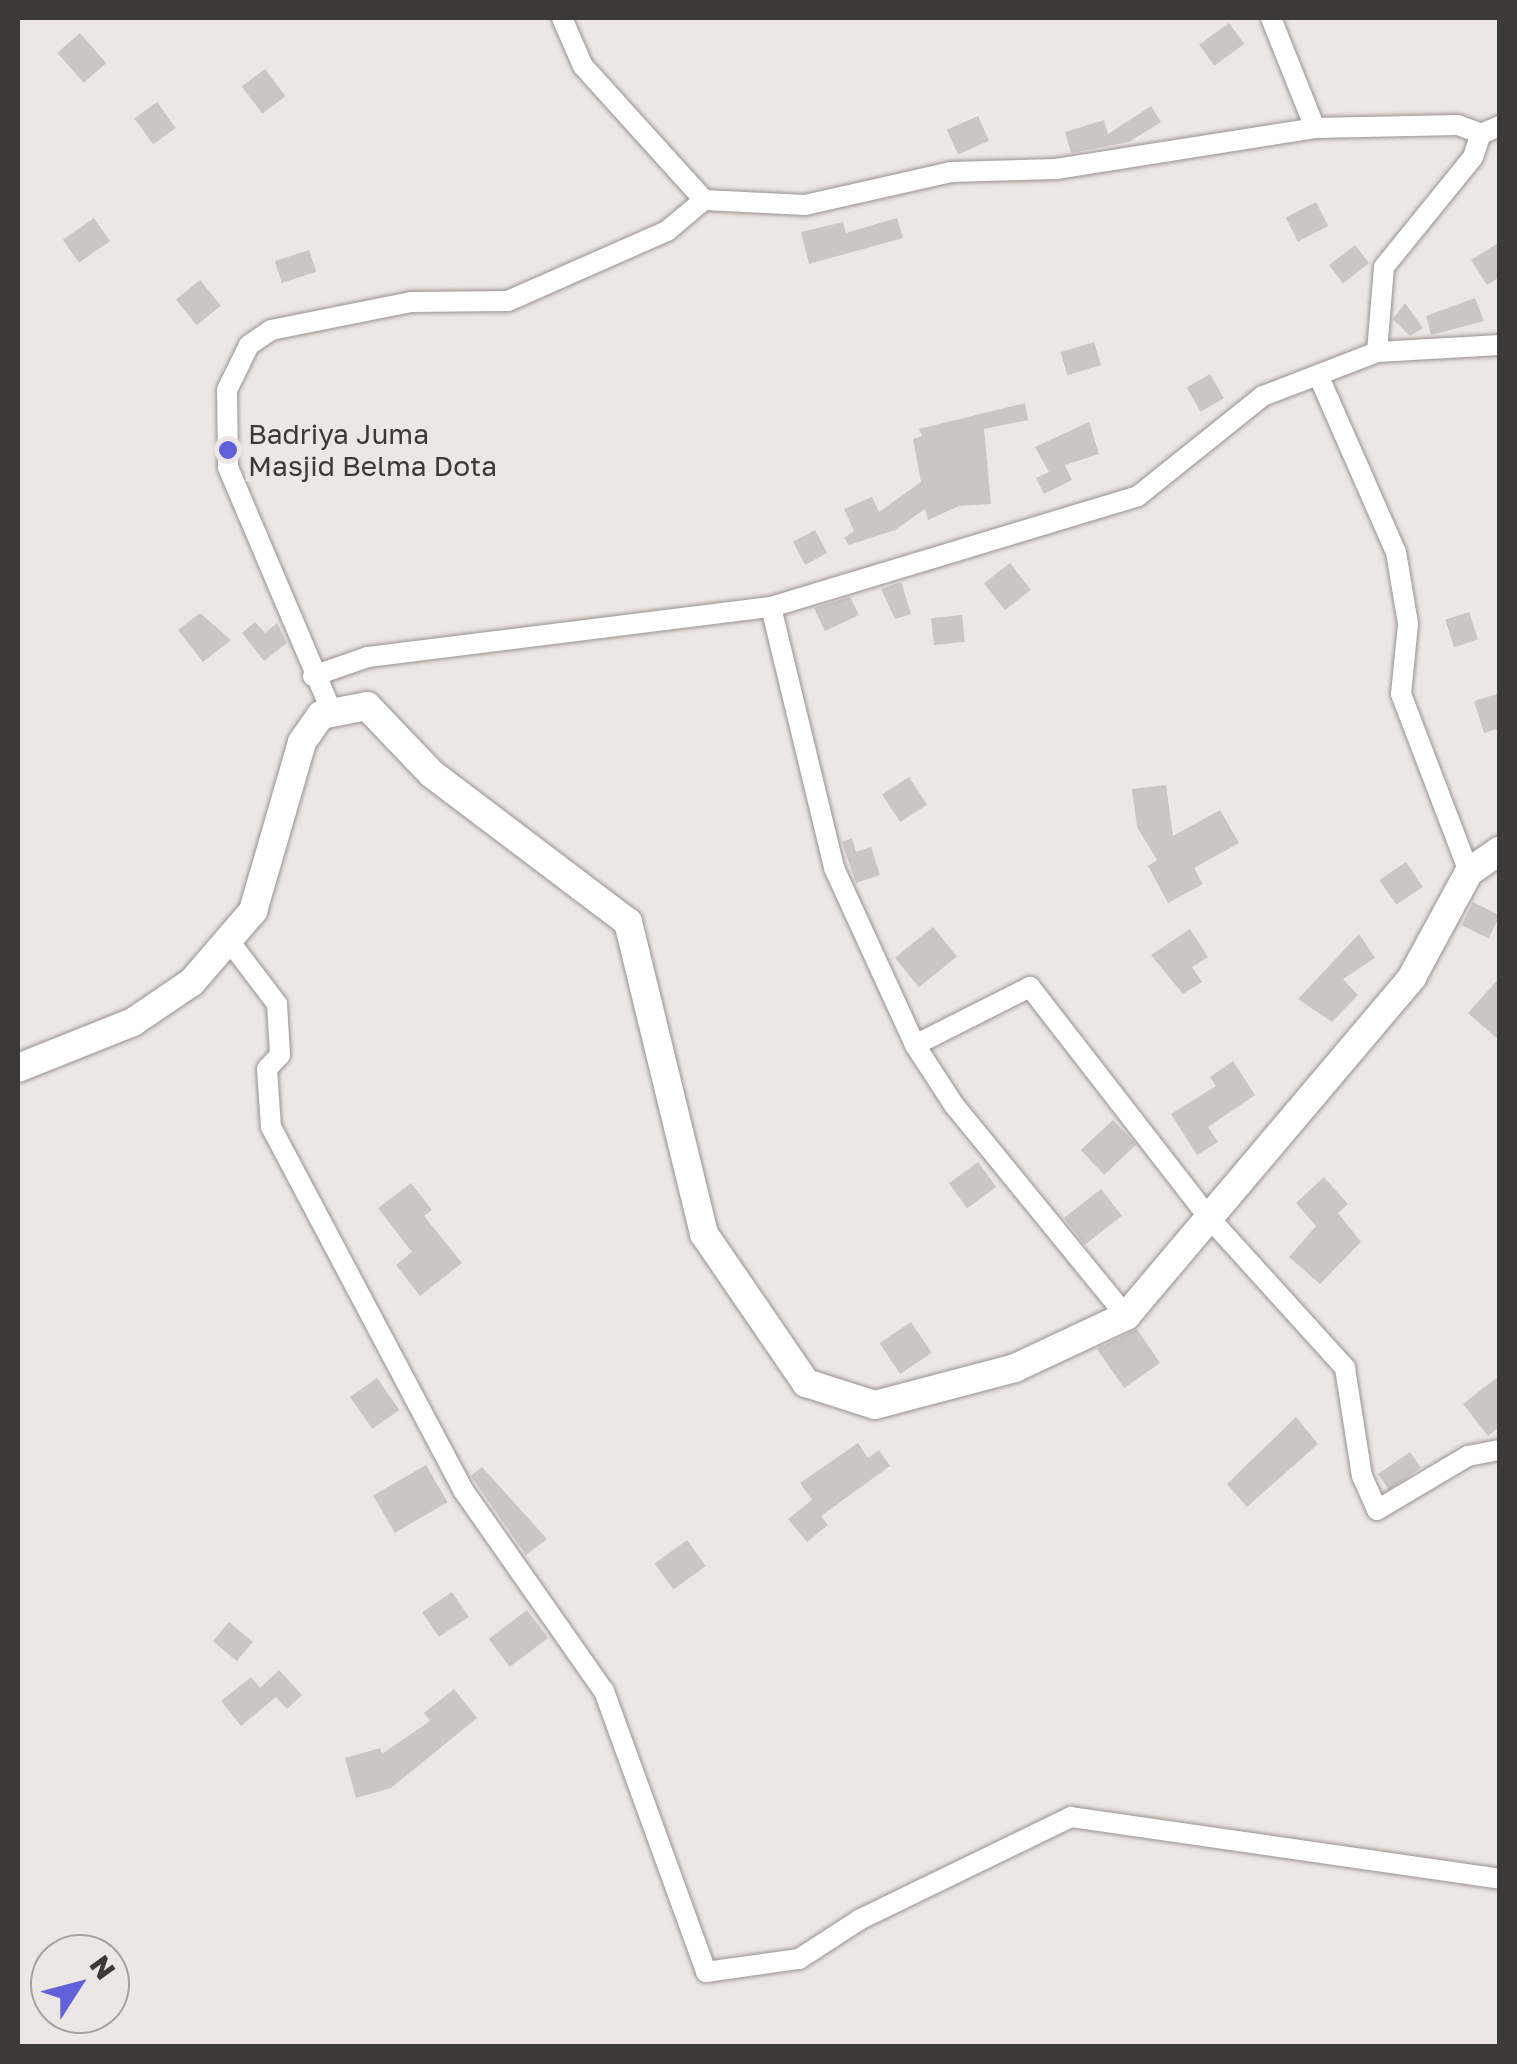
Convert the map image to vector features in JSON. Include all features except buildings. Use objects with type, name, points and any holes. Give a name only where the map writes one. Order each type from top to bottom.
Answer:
[{"type":"main road","points":[[18,1068],[134,1022],[192,982],[253,911],[302,742],[331,710],[367,706],[459,796],[628,922],[704,1234],[806,1383],[875,1405],[909,1400],[1015,1368],[1126,1316],[1211,1220],[1412,976],[1470,872],[1500,850]]},
{"type":"street","points":[[562,18],[583,66],[704,200]]},
{"type":"street","points":[[1271,18],[1314,128]]},
{"type":"street","points":[[331,710],[228,467],[227,390],[249,345],[271,330],[411,302],[508,301],[667,232],[704,200],[806,205],[951,172],[1056,170],[1314,128],[1458,125],[1490,130],[1474,156],[1384,267],[1377,352]]},
{"type":"street","points":[[314,676],[368,657],[771,607],[1138,496],[1263,396],[1377,352],[1500,345]]},
{"type":"street","points":[[1319,377],[1396,552],[1408,624],[1402,694],[1470,872]]},
{"type":"street","points":[[771,607],[834,868],[915,1045],[954,1106],[1126,1316]]},
{"type":"street","points":[[230,942],[277,1004],[280,1054],[267,1069],[271,1126],[464,1490],[604,1690],[706,1972],[799,1959],[859,1920],[1071,1817],[1500,1879]]},
{"type":"street","points":[[915,1045],[1030,987],[1211,1220],[1345,1368],[1362,1476],[1377,1510],[1468,1456],[1500,1450]]},
{"type":"place","name":"Badriya Juma Masjid Belma Dota","points":[[228,450]]}]
